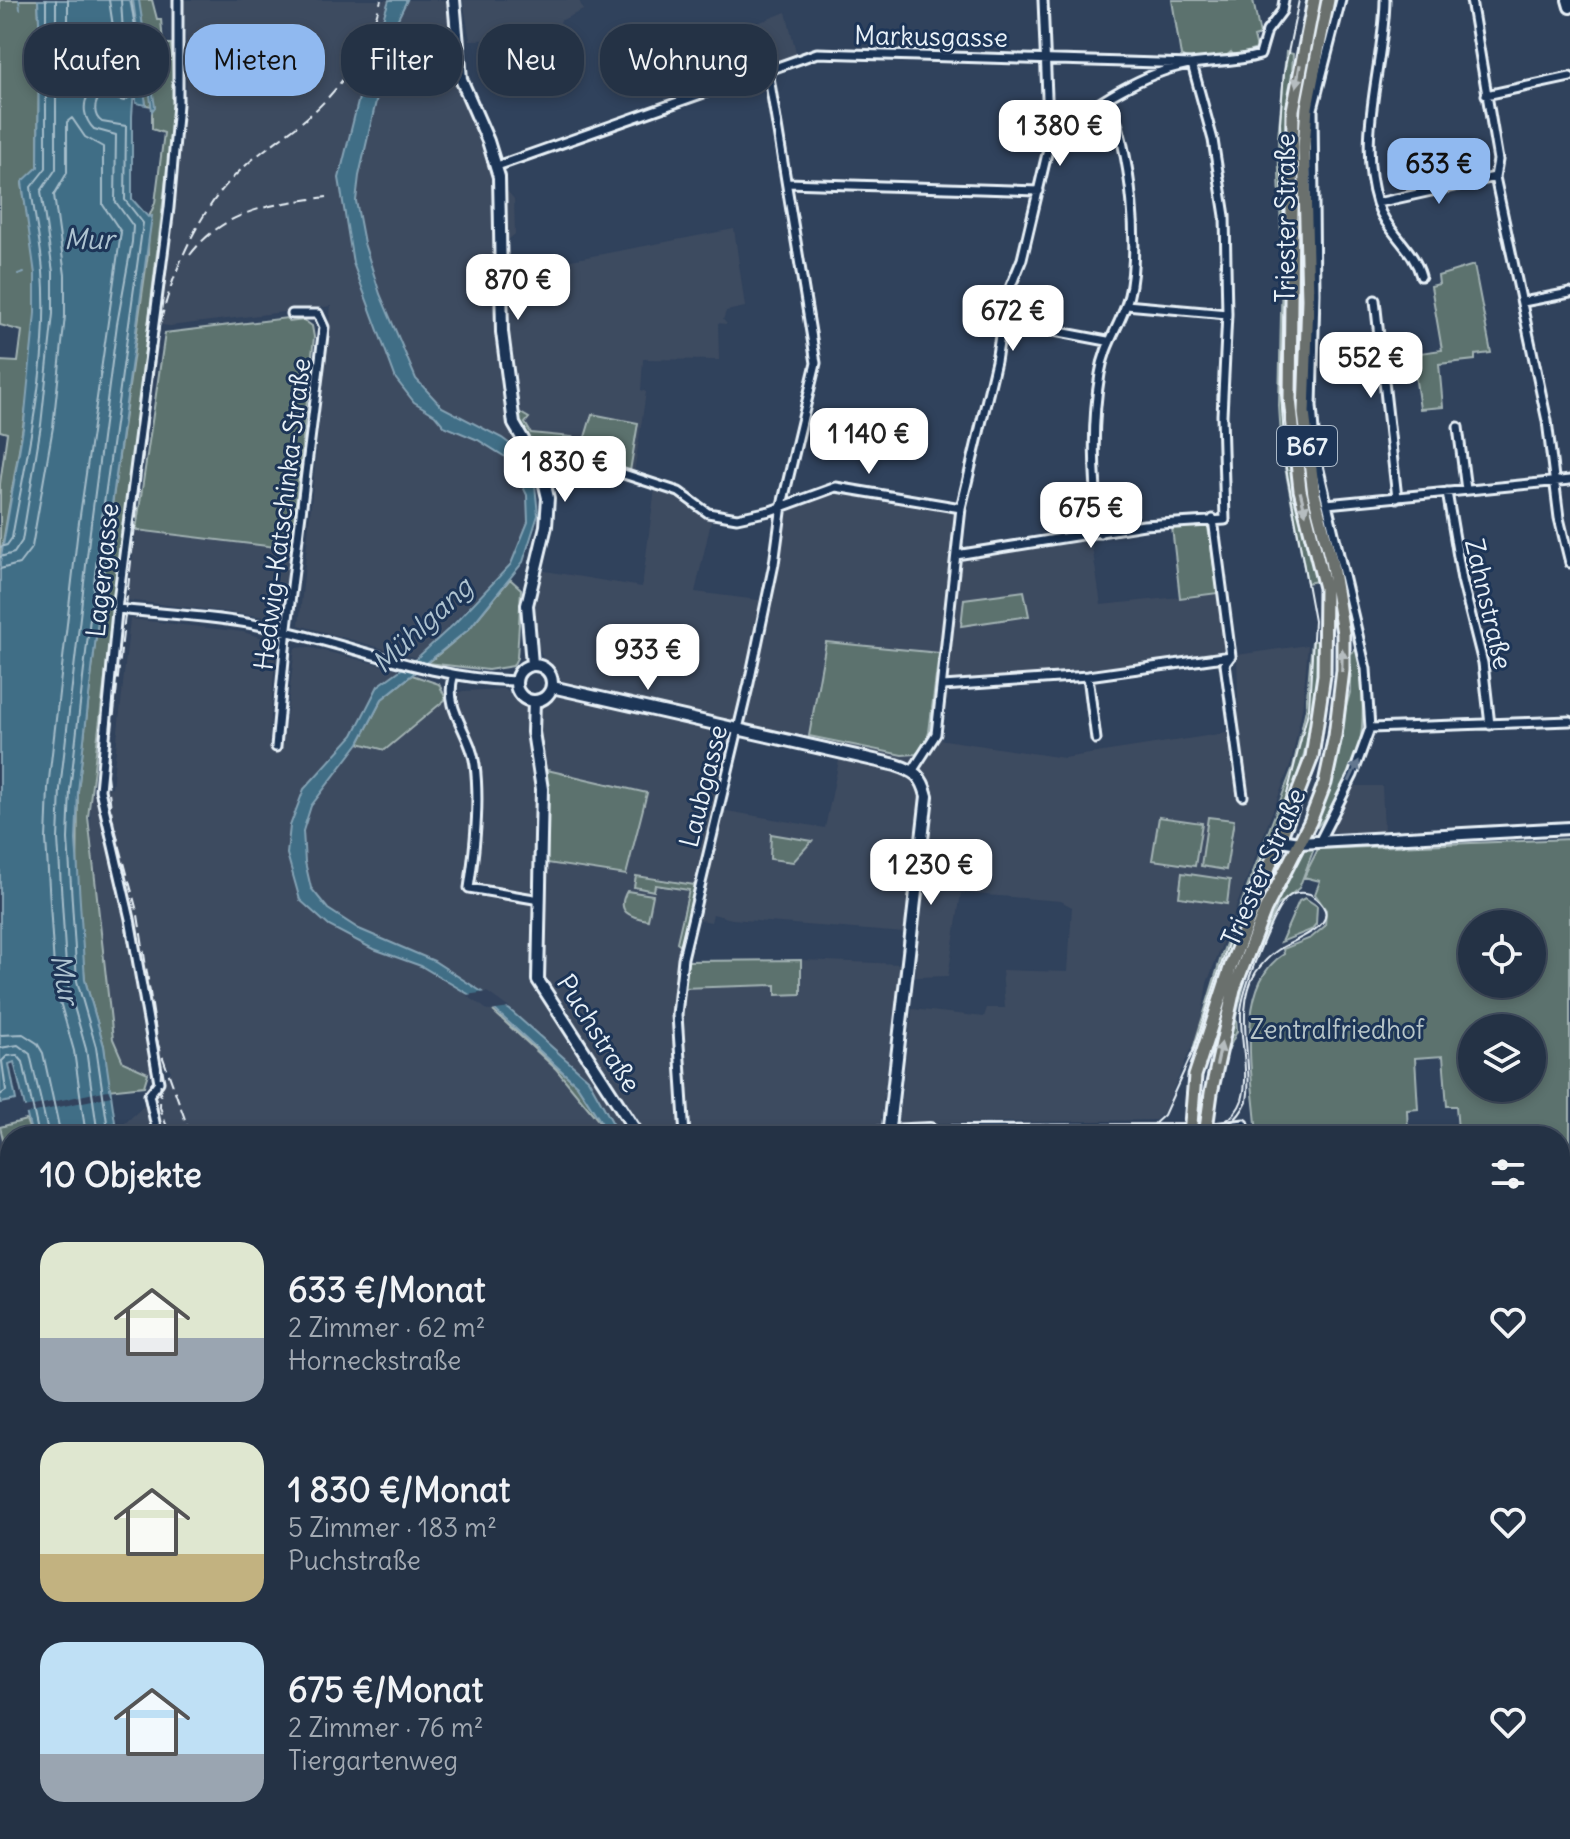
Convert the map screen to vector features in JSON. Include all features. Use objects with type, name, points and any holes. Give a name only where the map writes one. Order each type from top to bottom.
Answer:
[{"type":"main road","name":"Triester Straße","points":[[1191,1126],[1195,1076],[1231,965],[1312,757],[1326,637],[1325,588],[1300,490],[1290,399],[1293,110],[1314,0]]},
{"type":"main road","name":"Triester Straße","points":[[1207,1126],[1234,989],[1265,910],[1325,783],[1335,736],[1343,670],[1343,633],[1331,560],[1311,479],[1304,413],[1308,299],[1304,147],[1307,107],[1328,0]]},
{"type":"street","name":"Lagergasse","points":[[156,1126],[149,1095],[159,1082],[153,1063],[130,919],[100,790],[117,609],[169,208],[178,104],[178,0]]},
{"type":"street","points":[[454,0],[461,79],[497,166],[500,308],[508,385],[517,434],[542,472],[548,512],[527,605],[532,664]]},
{"type":"street","points":[[913,770],[934,740],[943,686],[961,508],[996,361],[1001,321],[1039,191],[1050,139],[1043,0]]},
{"type":"street","points":[[1050,139],[1108,100],[1158,73],[1192,64],[1226,63],[1260,55],[1267,31],[1282,11],[1284,0]]},
{"type":"street","name":"Triester Straße","points":[[1320,840],[1353,775],[1370,728],[1366,669],[1316,457],[1312,406],[1315,231],[1312,129],[1318,80],[1341,0]]},
{"type":"street","points":[[1385,0],[1371,103],[1368,159],[1383,219],[1416,257],[1421,276]]},
{"type":"street","points":[[1471,0],[1498,160],[1495,177],[1523,302],[1556,481],[1559,518],[1570,563]]},
{"type":"street","points":[[1568,0],[1570,7]]},
{"type":"street","name":"Markusgasse","points":[[777,68],[817,53],[1192,64]]},
{"type":"street","points":[[956,555],[1100,533],[1225,520],[1222,415],[1227,314],[1225,216],[1213,140],[1192,64]]},
{"type":"street","points":[[1486,95],[1570,77]]},
{"type":"street","name":"Markusgasse","points":[[497,166],[697,96]]},
{"type":"street","name":"Laubgasse","points":[[684,1126],[677,1015],[683,958],[738,730],[772,574],[782,505],[816,363],[772,96]]},
{"type":"street","points":[[1100,533],[1093,469],[1099,376],[1107,341],[1126,305],[1133,254],[1133,215],[1108,100]]},
{"type":"street","points":[[1377,203],[1495,177]]},
{"type":"street","points":[[787,183],[1039,191]]},
{"type":"street","points":[[1523,302],[1570,293]]},
{"type":"street","points":[[1375,300],[1397,498]]},
{"type":"street","points":[[1126,305],[1227,314]]},
{"type":"street","name":"Hedwig-Katschinka-Straße","points":[[276,747],[324,327],[318,314],[292,314]]},
{"type":"street","points":[[1001,321],[1107,341]]},
{"type":"street","points":[[1458,427],[1466,490]]},
{"type":"street","points":[[536,459],[559,453],[679,492],[708,513],[737,518],[837,487],[961,508]]},
{"type":"street","points":[[1327,504],[1570,480]]},
{"type":"street","name":"Zahnstraße","points":[[1447,492],[1462,580],[1483,663],[1490,725]]},
{"type":"street","points":[[1213,519],[1231,656],[1225,664],[1243,796]]},
{"type":"street","points":[[117,609],[257,625],[453,677],[515,681]]},
{"type":"street","points":[[943,686],[1088,676],[1231,656]]},
{"type":"street","points":[[515,681],[521,669],[532,664],[546,669],[552,687]]},
{"type":"street","points":[[1088,676],[1096,739]]},
{"type":"street","points":[[453,677],[450,695],[452,708],[471,746],[475,766],[469,888],[540,900]]},
{"type":"street","points":[[515,681],[522,697],[534,701],[543,698],[552,687]]},
{"type":"street","points":[[552,687],[913,770],[923,779],[927,796],[890,1126]]},
{"type":"street","name":"Puchstraße","points":[[534,701],[533,732],[542,789],[536,964],[543,993],[632,1126]]},
{"type":"street","points":[[1370,728],[1570,721]]},
{"type":"street","points":[[1281,840],[1299,843],[1570,828]]},
{"type":"shaded area","points":[[183,0],[454,0],[456,24],[341,24],[341,96],[462,95],[491,172],[514,199],[515,234],[508,240],[509,261],[566,261],[734,229],[745,307],[726,311],[723,320],[727,324],[718,323],[719,360],[643,359],[641,390],[646,392],[634,473],[692,492],[713,513],[695,592],[766,601],[782,505],[831,488],[961,508],[956,554],[963,559],[1091,540],[1101,605],[1218,593],[1225,647],[1220,654],[963,683],[952,680],[938,739],[1064,758],[1239,731],[1237,655],[1308,645],[1302,709],[1291,763],[1207,983],[1200,1027],[1163,1113],[1155,1120],[898,1124],[912,1009],[984,1017],[987,1008],[1005,1008],[1002,970],[1068,972],[1072,907],[1061,901],[961,893],[948,976],[916,977],[917,934],[732,919],[713,914],[711,922],[687,917],[675,988],[776,985],[801,994],[801,960],[900,964],[880,1126],[614,1126],[588,1079],[510,1010],[434,961],[359,929],[328,909],[311,888],[305,862],[303,831],[315,799],[359,743],[385,750],[446,699],[463,691],[502,689],[533,701],[543,698],[552,687],[551,676],[538,647],[534,622],[539,570],[642,587],[655,488],[557,454],[536,459],[522,453],[521,481],[527,495],[528,522],[511,564],[417,658],[299,625],[331,306],[170,326],[155,324],[175,210],[185,96],[325,96],[325,24],[185,26]],"holes":[[[740,735],[840,756],[825,828],[721,810]],[[547,771],[647,792],[626,874],[550,785]]]},
{"type":"shaded area","points":[[463,0],[579,0],[583,10],[560,21],[561,24],[478,24],[478,40],[470,40]]},
{"type":"shaded area","points":[[786,12],[797,56],[777,64],[777,24],[756,24]]},
{"type":"shaded area","points":[[136,530],[291,549],[281,610],[267,617],[127,600]]},
{"type":"shaded area","points":[[130,619],[243,632],[276,642],[269,744],[283,745],[295,648],[308,647],[400,670],[378,686],[353,735],[304,789],[290,826],[300,900],[371,948],[421,966],[495,1010],[577,1085],[604,1126],[123,1126],[144,1106],[171,1071],[168,1066],[148,1073],[123,1062],[113,1040],[91,853],[90,794],[112,787]]},
{"type":"shaded area","points":[[1354,786],[1382,786],[1384,832],[1331,832]]},
{"type":"shaded area","points":[[26,1120],[28,1126],[4,1126]]},
{"type":"green space","points":[[0,0],[38,0],[39,24],[24,24],[24,96],[39,96],[38,168],[22,183],[34,262],[33,346],[30,382],[0,563],[0,484],[7,433],[0,431],[0,361],[18,362],[22,331],[0,325]]},
{"type":"green space","points":[[130,0],[152,0],[161,24],[134,24]]},
{"type":"green space","points":[[1172,0],[1253,0],[1260,35],[1254,37],[1257,49],[1234,56],[1231,52],[1225,57],[1186,59],[1181,56]]},
{"type":"green space","points":[[171,44],[175,105],[88,817],[113,1039],[123,1062],[148,1073],[144,1086],[108,1090],[104,1046],[85,980],[77,895],[78,791],[108,533],[148,254],[149,217],[155,203],[164,133],[152,129],[152,106],[146,105],[145,96],[169,96]]},
{"type":"green space","points":[[1286,52],[1293,54],[1287,158],[1299,501],[1317,581],[1307,583],[1282,452],[1279,406],[1282,268],[1278,138]]},
{"type":"green space","points":[[1462,151],[1464,163],[1474,162],[1476,177],[1430,187],[1424,158]]},
{"type":"green space","points":[[1474,265],[1491,353],[1475,355],[1475,360],[1439,364],[1443,407],[1420,409],[1412,354],[1442,350],[1431,286],[1439,284],[1438,276]]},
{"type":"green space","points":[[287,318],[289,322],[304,320],[312,326],[314,337],[291,549],[136,530],[165,333]]},
{"type":"green space","points":[[519,412],[529,418],[525,423],[531,433],[572,437],[562,452],[542,451],[533,447],[522,433]]},
{"type":"green space","points":[[592,414],[638,423],[630,471],[579,457]]},
{"type":"green space","points":[[1203,523],[1208,527],[1218,593],[1180,598],[1172,527]]},
{"type":"green space","points":[[510,579],[521,589],[517,658],[513,666],[488,670],[428,663],[469,629]]},
{"type":"green space","points":[[1024,591],[1029,616],[961,626],[964,599]]},
{"type":"green space","points":[[1312,641],[1321,641],[1318,684],[1301,764],[1225,968],[1199,1050],[1193,1049],[1222,954],[1293,767],[1306,709]]},
{"type":"green space","points":[[826,642],[939,653],[929,732],[926,744],[916,754],[902,755],[809,736]]},
{"type":"green space","points":[[1357,649],[1363,699],[1360,743],[1346,785],[1317,827],[1314,825],[1351,689],[1350,654]]},
{"type":"green space","points":[[412,675],[439,684],[446,699],[385,750],[359,743],[382,699]]},
{"type":"green space","points":[[547,770],[647,793],[626,875],[547,863]]},
{"type":"green space","points":[[1159,817],[1202,823],[1195,866],[1152,860]]},
{"type":"green space","points":[[1208,817],[1234,820],[1226,870],[1201,866]]},
{"type":"green space","points":[[771,834],[812,841],[793,862],[770,859]]},
{"type":"green space","name":"Zentralfriedhof","points":[[1570,839],[1570,1126],[1458,1126],[1456,1106],[1447,1106],[1443,1056],[1415,1058],[1418,1109],[1407,1110],[1408,1126],[1256,1126],[1250,1037],[1257,988],[1268,969],[1284,954],[1283,949],[1311,938],[1325,926],[1326,910],[1315,894],[1320,881],[1304,877],[1318,849]]},
{"type":"green space","points":[[1315,846],[1299,888],[1277,906],[1246,977],[1236,1017],[1237,1031],[1222,1063],[1257,936],[1297,857],[1305,849]]},
{"type":"green space","points":[[1182,873],[1230,880],[1227,904],[1179,897]]},
{"type":"green space","points":[[636,876],[695,885],[681,945],[677,942],[689,890],[655,885],[654,891],[634,887]]},
{"type":"green space","points":[[627,891],[653,895],[648,920],[626,912],[623,904]]},
{"type":"green space","points":[[1305,898],[1317,906],[1316,924],[1311,930],[1281,942],[1299,901]]},
{"type":"green space","points":[[801,960],[801,994],[776,995],[776,985],[682,988],[686,961]]},
{"type":"green space","points":[[493,1011],[577,1085],[604,1126],[556,1069]]},
{"type":"green space","points":[[26,1120],[28,1126],[4,1126]]},
{"type":"water","name":"Mur","points":[[38,0],[130,0],[135,24],[39,24]]},
{"type":"water","name":"Mur","points":[[133,0],[139,0],[143,24],[136,24]]},
{"type":"water","points":[[389,0],[407,0],[395,24],[381,24]]},
{"type":"water","name":"Mur","points":[[39,96],[133,96],[132,199],[148,217],[152,216],[108,533],[78,791],[76,840],[85,980],[104,1046],[116,1126],[30,1126],[14,1062],[9,1064],[16,1100],[0,1103],[0,563],[24,423],[35,313],[35,274],[22,182],[38,167]]},
{"type":"water","name":"Mur","points":[[136,96],[145,96],[146,105],[136,103]]},
{"type":"water","name":"Mur","points":[[150,96],[153,96],[155,107],[152,111]]},
{"type":"water","points":[[360,96],[377,96],[356,201],[364,243],[380,294],[416,379],[442,407],[502,438],[522,453],[535,485],[538,515],[523,562],[469,629],[382,699],[359,743],[311,806],[303,831],[311,888],[328,909],[359,929],[434,961],[510,1010],[588,1079],[614,1126],[604,1126],[577,1085],[495,1010],[421,966],[371,948],[329,926],[300,900],[287,854],[290,826],[304,789],[353,735],[378,686],[417,658],[511,564],[528,522],[527,495],[510,460],[478,440],[444,426],[435,415],[414,402],[396,379],[353,263],[339,178]]},
{"type":"pier","points":[[487,992],[510,1008],[489,1011],[466,995]]},
{"type":"pier","points":[[108,1090],[111,1096],[21,1115],[20,1109]]},
{"type":"waterway","points":[[19,0],[20,9]]},
{"type":"waterway","points":[[18,275],[24,273]]},
{"type":"tram line","points":[[1149,1126],[1164,1115],[1194,1049],[1233,928],[1286,798],[1309,708],[1314,621],[1286,468],[1281,394],[1285,258],[1280,123],[1284,72],[1299,0]]},
{"type":"tram line","points":[[1214,1126],[1235,1113],[1242,1100],[1245,1079],[1242,1003],[1266,934],[1287,898],[1298,893],[1310,894],[1322,904],[1326,913],[1323,921],[1263,963],[1249,987],[1245,1019],[1247,1101],[1235,1119],[1225,1126]]},
{"type":"railway","points":[[187,1126],[158,1044],[138,915],[112,817],[107,775],[155,348],[172,282],[191,239],[214,200],[237,174],[330,96],[361,51],[381,0]]},
{"type":"railway","points":[[190,255],[204,240],[234,218],[269,206],[327,197]]},
{"type":"railway","points":[[161,1066],[160,1107],[167,1126]]},
{"type":"water label","name":"Mühlgang","points":[[422,625]]}]
